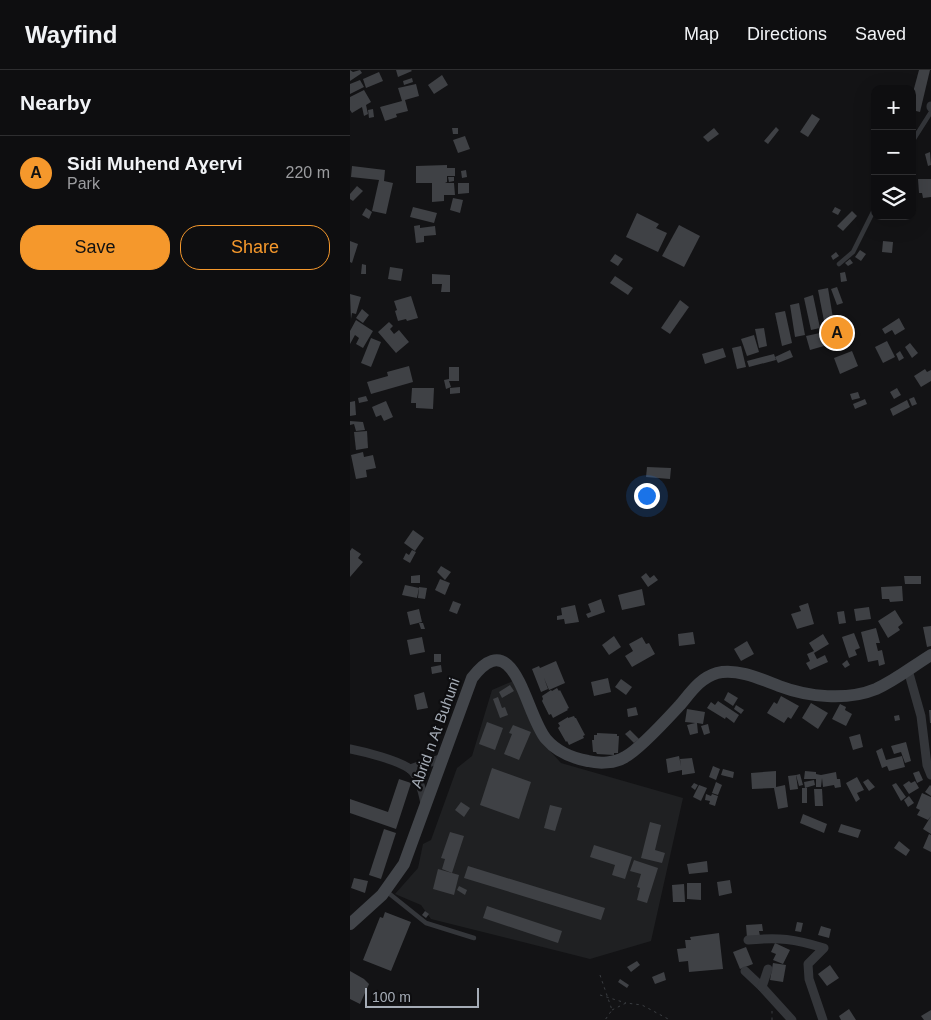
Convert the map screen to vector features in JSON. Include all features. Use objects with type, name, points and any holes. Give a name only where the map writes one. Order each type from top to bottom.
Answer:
[{"type":"street","name":"Abrid n At Buhuni","points":[[350,924],[385,890],[404,864],[472,678],[486,662],[495,659],[503,660],[511,666],[533,716],[544,737],[551,744],[567,755],[590,762],[602,763],[613,762],[631,753],[679,706],[699,682],[716,673],[736,673],[802,693],[830,696],[867,692],[882,686],[931,655]]},
{"type":"street","points":[[908,670],[921,716],[927,765],[931,774]]},
{"type":"street","points":[[350,749],[379,757],[410,769],[419,784],[425,809]]},
{"type":"street","points":[[410,769],[443,758]]},
{"type":"street","points":[[748,940],[768,938],[795,939],[824,948],[808,964],[809,979],[823,1020]]},
{"type":"street","points":[[762,987],[768,969]]},
{"type":"street","points":[[745,971],[792,1020]]},
{"type":"lane","points":[[916,136],[931,112]]},
{"type":"lane","points":[[839,264],[853,252],[871,216]]},
{"type":"lane","points":[[385,890],[426,924],[474,938]]},
{"type":"path","points":[[600,975],[612,1010]]},
{"type":"path","points":[[600,995],[626,1003],[642,1005],[670,1020]]},
{"type":"path","points":[[605,1020],[612,1010],[626,1003]]},
{"type":"shaded area","points":[[513,681],[540,740],[561,763],[683,798],[651,941],[590,959],[431,919],[421,905],[395,894],[418,868],[423,844],[431,840],[457,768],[472,756],[492,690]]},
{"type":"building","points":[[350,70],[353,72],[360,70],[362,73],[350,81]]},
{"type":"building","points":[[396,70],[411,70],[412,71],[398,77]]},
{"type":"building","points":[[919,70],[930,70],[920,112],[916,111],[915,85]]},
{"type":"building","points":[[379,72],[383,81],[366,88],[363,79]]},
{"type":"building","points":[[442,75],[448,85],[434,94],[428,85]]},
{"type":"building","points":[[412,78],[413,82],[404,85],[403,81]]},
{"type":"building","points":[[360,80],[364,87],[350,94],[350,84]]},
{"type":"building","points":[[416,84],[419,96],[405,100],[408,111],[396,114],[397,117],[385,121],[380,107],[402,101],[398,88]]},
{"type":"building","points":[[364,90],[371,102],[366,105],[368,114],[364,116],[362,107],[352,113],[350,110],[350,97]]},
{"type":"building","points":[[373,109],[374,117],[369,118],[368,110]]},
{"type":"building","points":[[812,114],[820,119],[808,137],[800,132]]},
{"type":"building","points":[[776,127],[779,130],[768,144],[764,141]]},
{"type":"building","points":[[452,128],[458,128],[458,134],[453,134]]},
{"type":"building","points":[[714,128],[719,134],[708,142],[703,137]]},
{"type":"building","points":[[465,136],[470,149],[458,153],[453,140]]},
{"type":"building","points":[[930,152],[931,165],[928,166],[925,154]]},
{"type":"building","points":[[447,165],[447,182],[445,183],[454,183],[455,195],[444,195],[444,201],[432,202],[432,183],[416,183],[416,166]]},
{"type":"building","points":[[352,166],[385,170],[384,181],[393,183],[386,214],[372,211],[379,180],[351,177]]},
{"type":"building","points":[[447,168],[455,168],[455,176],[447,176]]},
{"type":"building","points":[[466,170],[467,177],[462,178],[461,171]]},
{"type":"building","points":[[448,177],[454,177],[454,181],[449,182]]},
{"type":"building","points":[[918,179],[931,179],[931,197],[923,198],[922,193],[919,193]]},
{"type":"building","points":[[458,183],[469,183],[469,193],[458,194]]},
{"type":"building","points":[[357,186],[363,191],[353,201],[350,199],[350,194]]},
{"type":"building","points":[[453,198],[463,200],[460,213],[450,210]]},
{"type":"building","points":[[413,207],[437,213],[434,223],[410,217]]},
{"type":"building","points":[[835,207],[841,210],[838,215],[832,212]]},
{"type":"building","points":[[366,208],[372,212],[369,219],[362,215]]},
{"type":"building","points":[[852,211],[857,216],[843,231],[837,226]]},
{"type":"building","points":[[637,213],[659,224],[656,228],[667,233],[658,252],[626,237]]},
{"type":"building","points":[[420,225],[420,228],[435,226],[436,235],[424,236],[424,242],[416,243],[414,226]]},
{"type":"building","points":[[679,225],[700,236],[684,267],[662,256]]},
{"type":"building","points":[[350,241],[358,244],[352,263],[350,262]]},
{"type":"building","points":[[883,241],[893,242],[892,253],[882,252]]},
{"type":"building","points":[[860,250],[866,254],[861,261],[855,257]]},
{"type":"building","points":[[836,252],[839,256],[833,260],[831,256]]},
{"type":"building","points":[[615,254],[623,259],[618,266],[610,261]]},
{"type":"building","points":[[850,259],[853,263],[848,266],[845,263]]},
{"type":"building","points":[[362,264],[366,265],[366,274],[361,274]]},
{"type":"building","points":[[390,267],[403,269],[401,281],[388,279]]},
{"type":"building","points":[[845,272],[847,281],[841,282],[840,273]]},
{"type":"building","points":[[432,274],[450,275],[450,292],[441,292],[442,284],[432,284]]},
{"type":"building","points":[[615,276],[633,288],[628,295],[610,283]]},
{"type":"building","points":[[837,287],[843,303],[837,305],[831,289]]},
{"type":"building","points":[[828,288],[834,324],[825,326],[818,290]]},
{"type":"building","points":[[350,294],[361,297],[356,314],[352,313],[351,319]]},
{"type":"building","points":[[813,295],[820,328],[811,330],[804,298]]},
{"type":"building","points":[[411,296],[418,318],[398,321],[394,301]]},
{"type":"building","points":[[680,300],[689,307],[670,334],[661,328]]},
{"type":"building","points":[[799,303],[805,335],[795,337],[790,305]]},
{"type":"building","points":[[362,309],[369,315],[363,323],[356,318]]},
{"type":"building","points":[[785,311],[792,343],[782,346],[775,313]]},
{"type":"building","points":[[899,318],[905,329],[895,335],[892,330],[885,334],[882,329]]},
{"type":"building","points":[[356,320],[373,331],[363,348],[356,344],[359,338],[355,335],[350,344],[350,331]]},
{"type":"building","points":[[389,322],[393,326],[390,329],[394,334],[399,330],[409,342],[396,353],[378,332]]},
{"type":"building","points":[[764,328],[767,346],[759,348],[755,329]]},
{"type":"building","points":[[820,333],[824,346],[810,350],[806,336]]},
{"type":"building","points":[[754,335],[759,352],[747,356],[741,339]]},
{"type":"building","points":[[371,338],[381,342],[371,367],[361,363]]},
{"type":"building","points":[[887,341],[895,357],[883,363],[875,347]]},
{"type":"building","points":[[910,343],[918,353],[912,358],[905,347]]},
{"type":"building","points":[[741,346],[746,367],[737,369],[732,348]]},
{"type":"building","points":[[723,348],[726,357],[705,364],[702,354]]},
{"type":"building","points":[[790,350],[793,357],[778,363],[775,357]]},
{"type":"building","points":[[852,351],[858,366],[840,374],[834,358]]},
{"type":"building","points":[[900,351],[904,358],[899,361],[896,354]]},
{"type":"building","points":[[774,354],[776,360],[749,367],[747,361]]},
{"type":"building","points":[[409,366],[413,382],[371,394],[367,382],[388,376],[387,372]]},
{"type":"building","points":[[449,367],[459,367],[459,381],[449,381],[451,387],[446,389],[444,380],[449,379]]},
{"type":"building","points":[[925,369],[927,372],[931,370],[931,381],[921,387],[914,376]]},
{"type":"building","points":[[460,387],[460,393],[450,394],[450,388]]},
{"type":"building","points":[[412,388],[434,388],[433,409],[416,408],[416,403],[411,403]]},
{"type":"building","points":[[897,388],[901,395],[894,399],[890,392]]},
{"type":"building","points":[[858,392],[860,398],[852,400],[850,394]]},
{"type":"building","points":[[366,396],[368,401],[359,403],[358,398]]},
{"type":"building","points":[[914,397],[917,404],[912,406],[909,399]]},
{"type":"building","points":[[865,399],[867,404],[855,409],[853,404]]},
{"type":"building","points":[[907,400],[910,407],[893,416],[890,409]]},
{"type":"building","points":[[355,401],[356,415],[350,416],[350,402]]},
{"type":"building","points":[[386,401],[393,417],[384,421],[381,415],[376,417],[372,407]]},
{"type":"building","points":[[350,421],[363,422],[365,430],[356,431],[354,424],[350,425]]},
{"type":"building","points":[[367,431],[368,448],[356,450],[354,432]]},
{"type":"building","points":[[363,452],[364,457],[373,455],[376,468],[366,470],[367,477],[356,479],[351,455]]},
{"type":"building","points":[[647,467],[671,468],[670,479],[646,477]]},
{"type":"building","points":[[413,530],[424,538],[415,551],[404,543]]},
{"type":"building","points":[[352,548],[361,554],[358,558],[363,562],[350,577],[350,551]]},
{"type":"building","points":[[412,550],[416,552],[410,563],[403,559],[406,553],[409,555]]},
{"type":"building","points":[[441,566],[451,572],[445,580],[437,572]]},
{"type":"building","points":[[646,573],[650,578],[654,575],[658,580],[648,587],[641,577]]},
{"type":"building","points":[[420,575],[420,583],[411,583],[411,576]]},
{"type":"building","points":[[904,576],[921,576],[921,584],[905,584]]},
{"type":"building","points":[[440,579],[450,583],[445,595],[435,590]]},
{"type":"building","points":[[405,585],[419,588],[417,598],[402,595]]},
{"type":"building","points":[[902,586],[903,601],[890,602],[889,599],[882,599],[881,587]]},
{"type":"building","points":[[419,587],[427,588],[425,599],[418,598]]},
{"type":"building","points":[[642,589],[645,605],[622,610],[618,595]]},
{"type":"building","points":[[601,599],[605,612],[588,618],[586,614],[591,612],[588,604]]},
{"type":"building","points":[[453,601],[461,604],[457,614],[449,611]]},
{"type":"building","points":[[808,603],[814,624],[797,629],[791,614],[801,611],[799,606]]},
{"type":"building","points":[[575,605],[579,622],[565,624],[564,619],[557,620],[557,616],[562,615],[561,608]]},
{"type":"building","points":[[869,607],[871,619],[856,621],[854,609]]},
{"type":"building","points":[[419,609],[422,622],[410,625],[407,612]]},
{"type":"building","points":[[895,610],[903,623],[898,627],[900,630],[888,638],[878,621]]},
{"type":"building","points":[[844,611],[846,623],[839,624],[837,612]]},
{"type":"building","points":[[419,623],[423,623],[425,629],[421,629]]},
{"type":"building","points":[[931,626],[931,646],[927,647],[923,627]]},
{"type":"building","points":[[876,628],[880,643],[876,643],[878,651],[882,650],[885,664],[879,666],[878,660],[868,662],[861,632]]},
{"type":"building","points":[[693,632],[695,644],[679,646],[678,634]]},
{"type":"building","points":[[854,633],[860,648],[855,650],[857,655],[849,658],[842,637]]},
{"type":"building","points":[[823,634],[829,644],[814,653],[817,659],[825,655],[828,662],[810,670],[806,663],[810,661],[807,654],[814,651],[809,643]]},
{"type":"building","points":[[614,636],[621,647],[609,655],[602,645]]},
{"type":"building","points":[[422,637],[425,652],[410,655],[407,640]]},
{"type":"building","points":[[642,637],[646,644],[649,643],[655,654],[632,667],[625,656],[633,651],[629,644]]},
{"type":"building","points":[[747,641],[754,654],[741,661],[734,649]]},
{"type":"building","points":[[434,654],[441,654],[441,662],[434,662]]},
{"type":"building","points":[[847,660],[850,665],[845,668],[842,664]]},
{"type":"building","points":[[556,661],[565,683],[549,690],[544,678],[548,689],[541,692],[532,669],[539,666],[540,668]]},
{"type":"building","points":[[441,665],[442,672],[432,674],[431,667]]},
{"type":"building","points":[[608,678],[611,692],[594,696],[591,682]]},
{"type":"building","points":[[621,679],[632,687],[626,695],[615,687]]},
{"type":"building","points":[[510,685],[514,691],[502,698],[499,692]]},
{"type":"building","points":[[557,688],[560,690],[569,708],[553,718],[551,714],[549,715],[542,701],[542,696]]},
{"type":"building","points":[[424,692],[428,708],[417,710],[414,695]]},
{"type":"building","points":[[728,692],[738,698],[733,706],[724,700]]},
{"type":"building","points":[[781,696],[799,706],[791,719],[788,717],[784,723],[767,713],[774,702],[777,704]]},
{"type":"building","points":[[498,697],[502,708],[505,707],[508,715],[500,718],[493,699]]},
{"type":"building","points":[[718,701],[739,715],[734,723],[707,708],[711,702],[715,705]]},
{"type":"building","points":[[811,703],[828,713],[818,729],[802,718]]},
{"type":"building","points":[[840,704],[846,707],[845,710],[852,714],[846,726],[832,719]]},
{"type":"building","points":[[736,705],[744,710],[741,714],[734,709]]},
{"type":"building","points":[[636,707],[638,715],[628,717],[627,709]]},
{"type":"building","points":[[687,709],[705,712],[703,724],[697,723],[698,733],[690,735],[687,725],[695,723],[685,722]]},
{"type":"building","points":[[929,710],[931,710],[931,723],[930,723]]},
{"type":"building","points":[[899,715],[900,720],[895,721],[894,716]]},
{"type":"building","points":[[574,716],[585,735],[583,736],[584,738],[569,745],[558,728],[560,726],[558,723]]},
{"type":"building","points":[[487,722],[503,728],[495,750],[479,744]]},
{"type":"building","points":[[708,724],[710,733],[704,735],[701,726]]},
{"type":"building","points":[[513,725],[531,732],[519,760],[504,754],[512,734],[509,733]]},
{"type":"building","points":[[630,730],[639,739],[634,743],[625,734]]},
{"type":"building","points":[[597,733],[617,734],[619,736],[618,753],[614,753],[614,755],[593,752],[592,740],[594,740],[594,735],[597,735]]},
{"type":"building","points":[[860,734],[863,747],[853,750],[849,737]]},
{"type":"building","points":[[906,742],[911,761],[905,763],[901,752],[894,754],[891,746]]},
{"type":"building","points":[[882,748],[886,760],[902,756],[905,767],[889,771],[887,766],[882,768],[876,751]]},
{"type":"building","points":[[679,756],[681,766],[680,759],[692,758],[695,773],[682,775],[682,770],[668,773],[666,759]]},
{"type":"building","points":[[713,766],[720,769],[716,780],[709,777]]},
{"type":"building","points":[[492,768],[531,782],[519,819],[480,805]]},
{"type":"building","points":[[723,769],[734,772],[733,778],[721,775]]},
{"type":"building","points":[[776,771],[776,787],[785,785],[788,807],[778,809],[774,788],[752,789],[751,773]]},
{"type":"building","points":[[805,771],[816,772],[816,774],[821,775],[836,772],[837,779],[840,779],[841,787],[835,788],[834,785],[823,787],[822,778],[821,787],[816,787],[816,779],[804,779]]},
{"type":"building","points":[[919,771],[923,780],[917,783],[913,773]]},
{"type":"building","points":[[800,774],[803,785],[799,786],[796,775]]},
{"type":"building","points":[[796,775],[798,789],[790,790],[788,776]]},
{"type":"building","points":[[857,777],[864,790],[857,793],[860,799],[856,802],[846,783]]},
{"type":"building","points":[[399,779],[411,783],[396,829],[350,813],[350,799],[388,812]]},
{"type":"building","points":[[868,779],[875,787],[869,791],[863,782]]},
{"type":"building","points":[[814,780],[815,785],[805,788],[804,782]]},
{"type":"building","points":[[909,781],[911,783],[915,781],[919,788],[909,794],[903,785]]},
{"type":"building","points":[[716,782],[722,785],[718,795],[712,793]]},
{"type":"building","points":[[694,783],[698,785],[695,790],[691,787]]},
{"type":"building","points":[[896,783],[906,797],[901,801],[892,785]]},
{"type":"building","points":[[699,785],[707,788],[701,801],[693,797]]},
{"type":"building","points":[[931,786],[931,796],[925,792]]},
{"type":"building","points":[[802,788],[807,788],[807,803],[802,803]]},
{"type":"building","points":[[814,789],[822,789],[823,806],[815,806]]},
{"type":"building","points":[[922,793],[931,797],[931,816],[928,820],[917,815],[920,810],[916,808]]},
{"type":"building","points":[[706,794],[718,796],[715,806],[709,804],[710,801],[705,800]]},
{"type":"building","points":[[909,796],[914,803],[908,807],[904,800]]},
{"type":"building","points":[[461,802],[470,808],[464,817],[455,810]]},
{"type":"building","points":[[550,805],[562,808],[555,831],[544,828]]},
{"type":"building","points":[[803,814],[827,824],[824,833],[800,823]]},
{"type":"building","points":[[931,816],[931,834],[923,829]]},
{"type":"building","points":[[650,822],[661,825],[655,850],[665,853],[662,863],[641,858]]},
{"type":"building","points":[[841,824],[861,830],[858,838],[838,832]]},
{"type":"building","points":[[384,829],[396,833],[381,879],[369,875]]},
{"type":"building","points":[[450,832],[464,836],[452,873],[442,869],[445,859],[441,858]]},
{"type":"building","points":[[929,834],[931,835],[931,852],[923,848]]},
{"type":"building","points":[[899,841],[910,850],[906,856],[894,848]]},
{"type":"building","points":[[594,845],[632,857],[625,879],[612,875],[615,865],[590,857]]},
{"type":"building","points":[[634,860],[658,868],[647,903],[637,900],[640,888],[637,887],[641,874],[630,871]]},
{"type":"building","points":[[707,861],[708,872],[689,874],[687,864]]},
{"type":"building","points":[[468,866],[605,908],[601,920],[464,878]]},
{"type":"building","points":[[438,869],[459,875],[454,895],[433,889]]},
{"type":"building","points":[[354,878],[368,881],[365,893],[351,888]]},
{"type":"building","points":[[730,880],[732,893],[719,896],[717,882]]},
{"type":"building","points":[[687,883],[701,883],[701,900],[687,899]]},
{"type":"building","points":[[684,884],[685,902],[673,902],[672,885]]},
{"type":"building","points":[[459,886],[467,890],[465,895],[457,890]]},
{"type":"building","points":[[487,906],[562,931],[558,943],[483,918]]},
{"type":"building","points":[[425,911],[429,914],[426,918],[422,915]]},
{"type":"building","points":[[385,912],[411,922],[391,971],[363,960],[380,917],[383,918]]},
{"type":"building","points":[[797,922],[803,923],[801,932],[795,931]]},
{"type":"building","points":[[762,924],[763,931],[759,931],[760,936],[747,938],[746,925]]},
{"type":"building","points":[[821,926],[831,929],[829,938],[818,935]]},
{"type":"building","points":[[719,933],[723,969],[689,972],[688,961],[679,962],[677,949],[686,948],[685,940],[691,940],[690,937]]},
{"type":"building","points":[[775,943],[790,950],[783,964],[773,960],[776,954],[771,952]]},
{"type":"building","points":[[746,947],[753,964],[740,969],[733,952]]},
{"type":"building","points":[[637,961],[640,965],[631,972],[627,967]]},
{"type":"building","points":[[773,963],[786,965],[783,982],[770,980]]},
{"type":"building","points":[[830,965],[839,978],[827,986],[818,974]]},
{"type":"building","points":[[350,971],[369,984],[360,1004],[350,999]]},
{"type":"building","points":[[664,972],[666,980],[655,984],[652,977]]},
{"type":"building","points":[[620,979],[629,985],[627,988],[618,982]]},
{"type":"building","points":[[849,1009],[856,1020],[841,1020],[839,1016]]},
{"type":"building","points":[[931,1010],[931,1020],[924,1020],[921,1016]]},
{"type":"place","name":"Sidi Muḥend Aɣeṛvi","points":[[837,333]]}]
